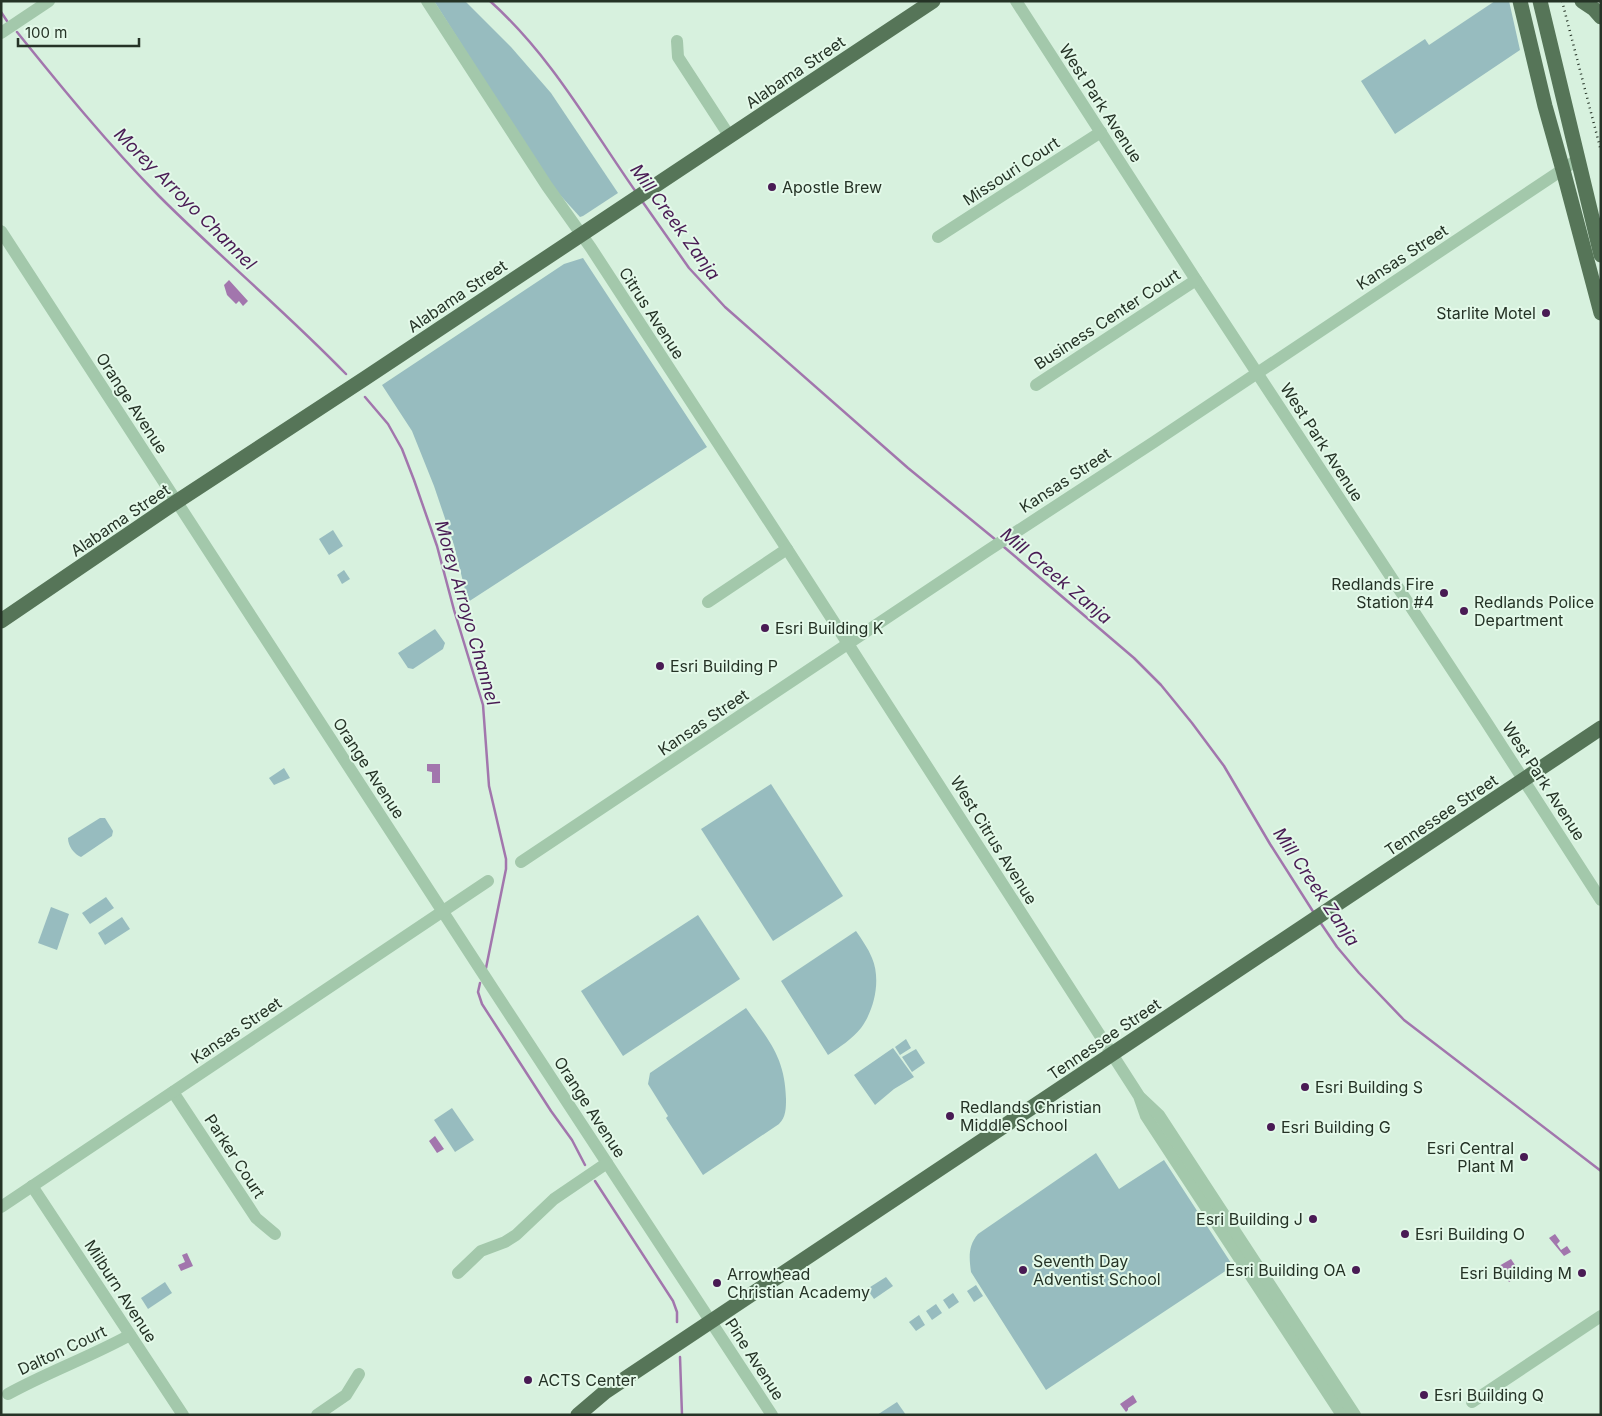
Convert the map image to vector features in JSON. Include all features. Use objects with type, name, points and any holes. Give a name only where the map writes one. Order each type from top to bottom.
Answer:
[{"type":"main road","name":"Alabama Street","points":[[1,621],[178,501],[933,1]]},
{"type":"main road","points":[[1540,1],[1601,255]]},
{"type":"main road","points":[[1582,1],[1594,9],[1601,17]]},
{"type":"main road","points":[[1522,2],[1545,106],[1601,314]]},
{"type":"main road","name":"Tennessee Street","points":[[578,1415],[605,1392],[1601,728]]},
{"type":"street","points":[[1,33],[49,1]]},
{"type":"street","name":"Citrus Avenue","points":[[427,1],[547,186],[582,234],[848,643]]},
{"type":"street","name":"West Park Avenue","points":[[1016,1],[1601,900]]},
{"type":"street","points":[[677,41],[678,57],[730,137]]},
{"type":"street","name":"Missouri Court","points":[[938,238],[1101,132]]},
{"type":"street","name":"Kansas Street","points":[[521,862],[1577,160]]},
{"type":"street","name":"Orange Avenue","points":[[1,231],[443,912],[712,1322]]},
{"type":"street","name":"Business Center Court","points":[[1036,385],[1196,280]]},
{"type":"street","points":[[708,602],[787,549]]},
{"type":"street","name":"West Citrus Avenue","points":[[848,643],[1139,1096]]},
{"type":"street","name":"Kansas Street","points":[[1,1207],[488,881]]},
{"type":"street","name":"Parker Court","points":[[173,1092],[256,1218],[275,1234]]},
{"type":"street","points":[[1139,1096],[1146,1116],[1342,1415]]},
{"type":"street","points":[[1139,1096],[1159,1115],[1355,1415]]},
{"type":"street","points":[[458,1273],[480,1251],[505,1242],[516,1235],[554,1199],[607,1163]]},
{"type":"street","name":"Milburn Avenue","points":[[32,1186],[183,1415]]},
{"type":"street","points":[[1472,1402],[1601,1316]]},
{"type":"street","name":"Pine Avenue","points":[[712,1322],[772,1415]]},
{"type":"street","name":"Dalton Court","points":[[8,1394],[36,1379],[103,1350],[130,1334]]},
{"type":"street","points":[[317,1415],[346,1395],[359,1374]]},
{"type":"shaded area","points":[[434,1],[465,1],[511,47],[551,93],[618,193],[580,217],[550,184]]},
{"type":"shaded area","points":[[1495,1],[1509,1],[1520,50],[1395,134],[1361,81],[1425,39],[1429,45]]},
{"type":"shaded area","points":[[583,258],[707,447],[468,602],[454,545],[434,486],[412,431],[382,385],[564,264]]},
{"type":"shaded area","points":[[229,280],[248,301],[243,306],[239,301],[236,304],[227,295],[224,285]]},
{"type":"shaded area","points":[[333,530],[343,546],[329,555],[319,539]]},
{"type":"shaded area","points":[[344,570],[350,579],[342,584],[337,575]]},
{"type":"shaded area","points":[[435,629],[445,643],[443,649],[413,669],[408,668],[398,653]]},
{"type":"shaded area","points":[[427,764],[440,764],[440,783],[432,783],[432,772],[427,771]]},
{"type":"shaded area","points":[[284,768],[290,778],[274,785],[269,778]]},
{"type":"shaded area","points":[[771,784],[843,896],[773,941],[701,829]]},
{"type":"shaded area","points":[[100,818],[105,818],[113,831],[112,836],[81,857],[78,856],[70,847],[68,838]]},
{"type":"shaded area","points":[[106,897],[114,908],[90,924],[82,913]]},
{"type":"shaded area","points":[[51,907],[69,914],[57,950],[38,943]]},
{"type":"shaded area","points":[[698,915],[740,979],[623,1056],[581,991]]},
{"type":"shaded area","points":[[122,917],[130,929],[105,945],[98,933]]},
{"type":"shaded area","points":[[856,931],[869,951],[875,966],[876,984],[873,1003],[861,1028],[850,1039],[828,1055],[781,981]]},
{"type":"shaded area","points":[[746,1008],[779,1060],[785,1084],[785,1112],[779,1124],[703,1175],[666,1118],[668,1116],[648,1084],[650,1073]]},
{"type":"shaded area","points":[[906,1039],[911,1048],[900,1055],[895,1047]]},
{"type":"shaded area","points":[[893,1048],[914,1077],[894,1089],[875,1105],[854,1075]]},
{"type":"shaded area","points":[[916,1049],[925,1063],[912,1072],[902,1057]]},
{"type":"shaded area","points":[[452,1108],[474,1140],[455,1152],[434,1120]]},
{"type":"shaded area","points":[[435,1136],[444,1149],[437,1153],[429,1141]]},
{"type":"shaded area","points":[[1096,1153],[1119,1189],[1164,1160],[1233,1266],[1046,1390],[971,1272],[971,1247],[978,1234]]},
{"type":"shaded area","points":[[1555,1234],[1560,1241],[1557,1244],[1561,1250],[1567,1246],[1571,1252],[1564,1256],[1549,1238]]},
{"type":"shaded area","points":[[187,1253],[193,1266],[181,1271],[178,1265],[185,1262],[182,1255]]},
{"type":"shaded area","points":[[1511,1259],[1521,1274],[1509,1282],[1499,1266]]},
{"type":"shaded area","points":[[886,1277],[893,1286],[874,1299],[867,1289]]},
{"type":"shaded area","points":[[165,1282],[172,1293],[148,1309],[141,1298]]},
{"type":"shaded area","points":[[976,1285],[983,1296],[974,1302],[967,1291]]},
{"type":"shaded area","points":[[953,1293],[959,1302],[949,1309],[943,1300]]},
{"type":"shaded area","points":[[936,1304],[942,1313],[932,1320],[926,1311]]},
{"type":"shaded area","points":[[919,1315],[925,1325],[916,1331],[909,1322]]},
{"type":"shaded area","points":[[1133,1395],[1137,1402],[1128,1408],[1126,1412],[1120,1404]]},
{"type":"shaded area","points":[[897,1402],[906,1415],[877,1415]]},
{"type":"waterway","name":"Mill Creek Zanja","points":[[490,1],[551,68],[636,192]]},
{"type":"waterway","name":"Morey Arroyo Channel","points":[[1,12],[7,21]]},
{"type":"waterway","name":"Morey Arroyo Channel","points":[[17,32],[86,116],[159,196],[346,374]]},
{"type":"waterway","name":"Mill Creek Zanja","points":[[642,201],[689,268],[725,307],[908,468],[996,540]]},
{"type":"waterway","name":"Morey Arroyo Channel","points":[[365,397],[388,424],[402,449],[414,480],[437,546],[483,705],[489,786],[506,859],[506,869],[486,968]]},
{"type":"waterway","name":"Mill Creek Zanja","points":[[1004,547],[1134,658],[1161,685],[1224,766],[1314,913]]},
{"type":"waterway","name":"Mill Creek Zanja","points":[[1320,922],[1337,947],[1359,973],[1404,1020],[1601,1171]]},
{"type":"waterway","name":"Morey Arroyo Channel","points":[[480,983],[478,992],[482,1004],[551,1111],[572,1140],[585,1165]]},
{"type":"waterway","name":"Morey Arroyo Channel","points":[[595,1181],[673,1301],[677,1312],[677,1322]]},
{"type":"waterway","name":"Morey Arroyo Channel","points":[[680,1357],[682,1415]]},
{"type":"railway","points":[[1562,1],[1601,151]]},
{"type":"place","name":"Apostle Brew","points":[[772,187]]},
{"type":"place","name":"Starlite Motel","points":[[1546,313]]},
{"type":"place","name":"Redlands Fire Station #4","points":[[1444,593]]},
{"type":"place","name":"Redlands Police Department","points":[[1464,611]]},
{"type":"place","name":"Esri Building K","points":[[765,628]]},
{"type":"place","name":"Esri Building P","points":[[660,666]]},
{"type":"place","name":"Esri Building S","points":[[1305,1087]]},
{"type":"place","name":"Redlands Christian Middle School","points":[[950,1116]]},
{"type":"place","name":"Esri Building G","points":[[1271,1127]]},
{"type":"place","name":"Esri Central Plant M","points":[[1524,1157]]},
{"type":"place","name":"Esri Building J","points":[[1313,1219]]},
{"type":"place","name":"Esri Building O","points":[[1405,1234]]},
{"type":"place","name":"Seventh Day Adventist School","points":[[1023,1270]]},
{"type":"place","name":"Esri Building OA","points":[[1356,1270]]},
{"type":"place","name":"Esri Building M","points":[[1582,1273]]},
{"type":"place","name":"Arrowhead Christian Academy","points":[[717,1283]]},
{"type":"place","name":"ACTS Center","points":[[528,1380]]},
{"type":"place","name":"Esri Building Q","points":[[1424,1395]]}]
